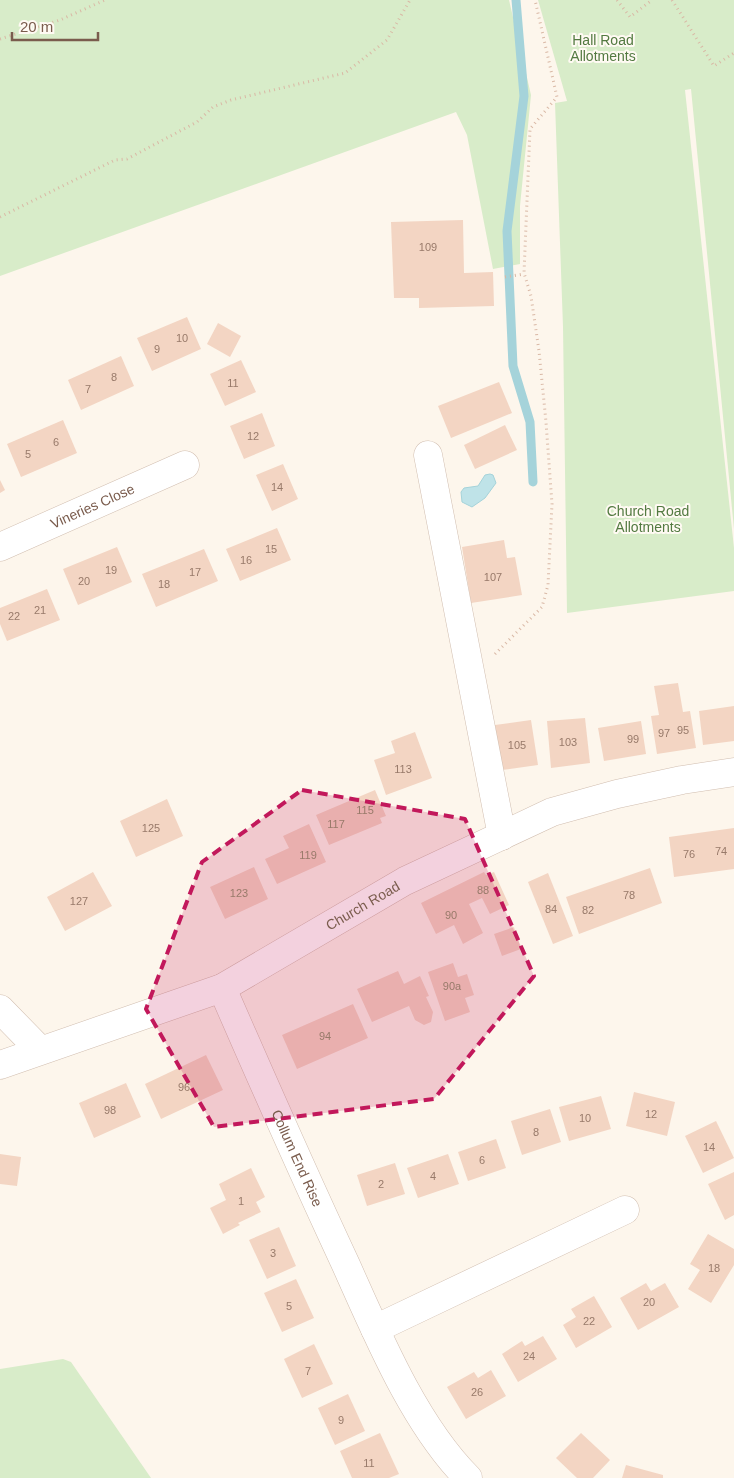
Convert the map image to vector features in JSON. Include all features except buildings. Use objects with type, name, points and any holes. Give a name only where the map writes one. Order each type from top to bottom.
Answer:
[{"type":"street","points":[[428,455],[502,836]]},
{"type":"street","name":"Vineries Close","points":[[0,547],[185,466]]},
{"type":"street","name":"Church Road","points":[[0,1065],[222,988],[405,882],[552,812],[616,794],[682,780],[734,772]]},
{"type":"street","name":"Collum End Rise","points":[[222,988],[375,1328],[426,1427],[441,1449],[468,1478]]},
{"type":"street","points":[[0,1008],[40,1050]]},
{"type":"street","points":[[375,1328],[625,1210]]},
{"type":"path","points":[[0,39],[60,20],[106,0]]},
{"type":"path","points":[[0,217],[115,160],[127,159],[197,122],[214,107],[231,100],[345,73],[387,40],[410,0]]},
{"type":"path","points":[[472,678],[542,607],[548,585],[552,504],[546,422],[539,351],[530,296],[524,274],[530,129],[557,97],[535,0]]},
{"type":"path","points":[[617,0],[630,17],[652,0]]},
{"type":"path","points":[[672,0],[714,66],[734,53]]},
{"type":"path","points":[[505,277],[524,274]]},
{"type":"highlighted area","points":[[302,790],[465,819],[534,976],[434,1099],[214,1127],[146,1009],[202,862]]},
{"type":"green space","points":[[0,0],[509,0],[531,95],[520,206],[520,264],[493,269],[467,135],[456,112],[0,276]]},
{"type":"green space","name":"Church Road Allotments","points":[[538,0],[734,0],[734,529],[691,89],[685,90],[734,548],[734,591],[567,613],[563,327],[555,103],[567,101]]},
{"type":"green space","points":[[63,1359],[71,1362],[151,1478],[0,1478],[0,1369]]},
{"type":"water","points":[[485,475],[493,475],[496,483],[485,498],[472,507],[462,502],[461,492],[464,488],[478,486]]},
{"type":"waterway","points":[[516,0],[524,96],[507,231],[513,366],[530,422],[533,482]]},
{"type":"park label","name":"Hall Road Allotments","points":[[603,48]]}]
